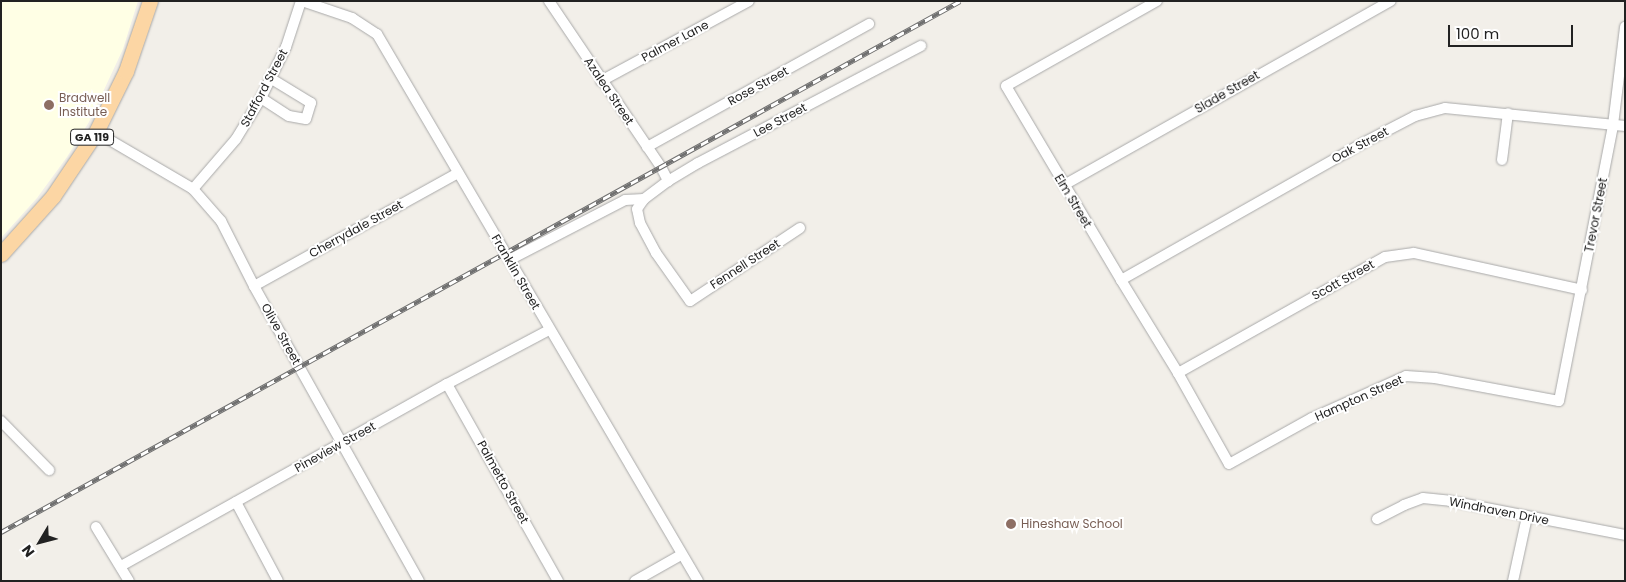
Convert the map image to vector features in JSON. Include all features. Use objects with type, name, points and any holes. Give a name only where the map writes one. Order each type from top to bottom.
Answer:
[{"type":"main road","name":"GA 119","points":[[1,254],[53,196],[96,132],[126,71],[150,1]]},
{"type":"street","name":"Stafford Street","points":[[193,189],[236,140],[261,98],[286,47],[302,1]]},
{"type":"street","name":"Franklin Street","points":[[302,1],[352,18],[377,34],[681,555],[698,581]]},
{"type":"street","name":"Azalea Street","points":[[549,1],[668,181]]},
{"type":"street","name":"Palmer Lane","points":[[601,81],[749,1]]},
{"type":"street","name":"Elm Street","points":[[1157,1],[1006,86],[1178,372],[1229,464]]},
{"type":"street","name":"Slade Street","points":[[1064,185],[1390,1]]},
{"type":"street","name":"Rose Street","points":[[647,147],[869,24]]},
{"type":"street","name":"Trevor Street","points":[[1559,401],[1614,125],[1625,27]]},
{"type":"street","name":"Lee Street","points":[[510,260],[625,200],[644,199],[668,181],[921,46]]},
{"type":"street","points":[[261,98],[290,116],[306,119],[311,103],[270,78]]},
{"type":"street","name":"Oak Street","points":[[1121,280],[1363,143],[1415,116],[1445,108],[1625,126]]},
{"type":"street","points":[[1502,160],[1508,113]]},
{"type":"street","name":"Olive Street","points":[[96,132],[193,189],[220,221],[254,286],[419,581]]},
{"type":"street","name":"Cherrydale Street","points":[[254,286],[458,173]]},
{"type":"street","name":"Fennell Street","points":[[644,199],[638,208],[640,223],[656,253],[690,300],[800,228]]},
{"type":"street","name":"Scott Street","points":[[1178,372],[1384,257],[1414,253],[1582,290]]},
{"type":"street","name":"Pineview Street","points":[[121,566],[549,330]]},
{"type":"street","name":"Hampton Street","points":[[1229,464],[1312,418],[1406,376],[1435,378],[1559,401]]},
{"type":"street","name":"Palmetto Street","points":[[448,384],[558,581]]},
{"type":"street","points":[[1,420],[49,470]]},
{"type":"street","name":"Windhaven Drive","points":[[1377,519],[1404,504],[1423,498],[1450,501],[1625,535]]},
{"type":"street","points":[[236,502],[278,581]]},
{"type":"street","points":[[1513,581],[1527,517]]},
{"type":"street","points":[[96,527],[129,581]]},
{"type":"street","points":[[635,581],[681,555]]},
{"type":"shaded area","name":"Bradwell Institute","points":[[1,1],[138,1],[123,49],[89,122],[67,157],[37,198],[1,238]]},
{"type":"railway","points":[[1,532],[960,1]]},
{"type":"place","name":"Bradwell Institute","points":[[49,105]]},
{"type":"place","name":"Hineshaw School","points":[[1011,524]]}]
